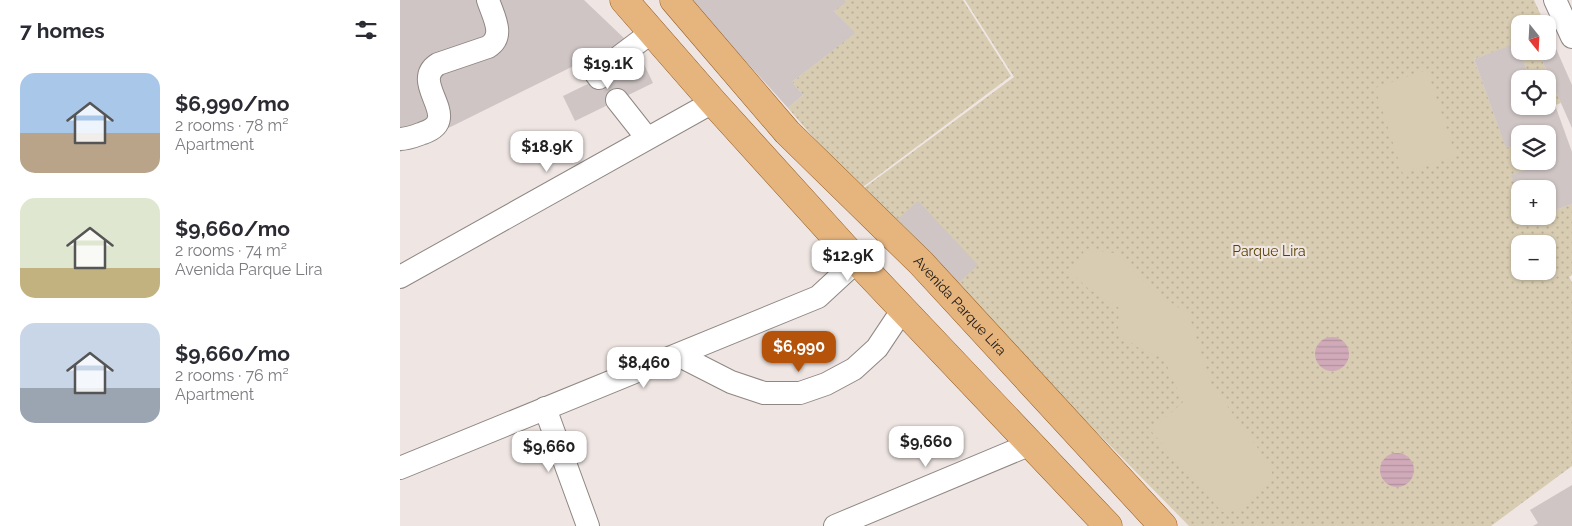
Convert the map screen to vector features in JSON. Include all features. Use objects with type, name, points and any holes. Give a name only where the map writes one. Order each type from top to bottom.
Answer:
[{"type":"main road","name":"Avenida Parque Lira","points":[[674,0],[787,132],[921,263],[1163,526]]},
{"type":"main road","points":[[624,1],[857,261],[1108,526]]},
{"type":"street","points":[[400,139],[430,131],[436,127],[439,113],[428,82],[428,74],[431,68],[488,47],[498,37],[488,0]]},
{"type":"street","points":[[1555,0],[1572,37]]},
{"type":"street","points":[[599,78],[596,74],[652,32]]},
{"type":"street","points":[[617,100],[647,138]]},
{"type":"street","points":[[400,277],[713,102]]},
{"type":"street","points":[[400,468],[818,297],[857,261]]},
{"type":"street","points":[[678,354],[731,382],[764,393],[800,393],[826,384],[854,369],[877,348],[903,309]]},
{"type":"street","points":[[545,408],[588,526]]},
{"type":"street","points":[[835,526],[1031,444]]},
{"type":"green space","points":[[844,0],[963,0],[1011,76],[859,190],[788,108],[803,95],[792,82],[854,33],[834,11]]},
{"type":"green space","name":"Parque Lira","points":[[965,0],[1534,0],[1541,15],[1511,15],[1511,46],[1474,59],[1506,147],[1511,146],[1511,170],[1526,170],[1512,175],[1514,180],[1511,180],[1511,225],[1556,225],[1556,210],[1572,204],[1572,275],[1569,277],[1572,282],[1572,466],[1491,526],[1189,526],[860,191],[1014,77]]},
{"type":"green space","name":"Parque Lira","points":[[1523,60],[1542,60],[1546,70],[1527,70]]},
{"type":"green space","points":[[1427,70],[1456,156],[1403,174],[1375,88]]},
{"type":"green space","name":"Parque Lira","points":[[1556,92],[1561,103],[1556,105]]},
{"type":"green space","points":[[1085,250],[1115,253],[1149,287],[1189,315],[1211,384],[1271,466],[1273,480],[1236,511],[1222,512],[1151,431],[1183,402],[1164,359],[1137,347],[1118,332],[1119,308],[1090,290],[1070,272]]},
{"type":"shaded area","points":[[1332,337],[1339,338],[1344,342],[1348,347],[1348,361],[1344,366],[1339,370],[1332,371],[1325,370],[1320,366],[1316,361],[1315,354],[1316,347],[1320,342],[1325,338]]},
{"type":"shaded area","points":[[1397,453],[1404,454],[1409,458],[1413,463],[1413,477],[1409,482],[1404,486],[1397,487],[1390,486],[1385,482],[1381,477],[1380,470],[1381,463],[1385,458],[1390,454]]},
{"type":"building","points":[[400,0],[584,0],[626,40],[400,152]]},
{"type":"building","points":[[690,0],[844,0],[846,2],[834,11],[855,33],[792,82],[803,95],[788,108]]},
{"type":"building","points":[[1511,45],[1511,60],[1523,60],[1527,70],[1511,70],[1511,115],[1556,115],[1556,108],[1572,152],[1572,204],[1556,210],[1556,180],[1513,180],[1511,175],[1525,170],[1556,170],[1556,125],[1511,125],[1511,146],[1506,148],[1474,59]]},
{"type":"building","points":[[1556,49],[1572,85],[1572,128],[1556,92],[1556,70],[1546,70],[1542,60],[1556,60]]},
{"type":"building","points":[[641,58],[653,83],[575,121],[563,96]]},
{"type":"building","points":[[918,201],[978,265],[958,283],[898,219]]},
{"type":"building","points":[[1572,485],[1572,526],[1533,526],[1538,523],[1530,510]]}]
